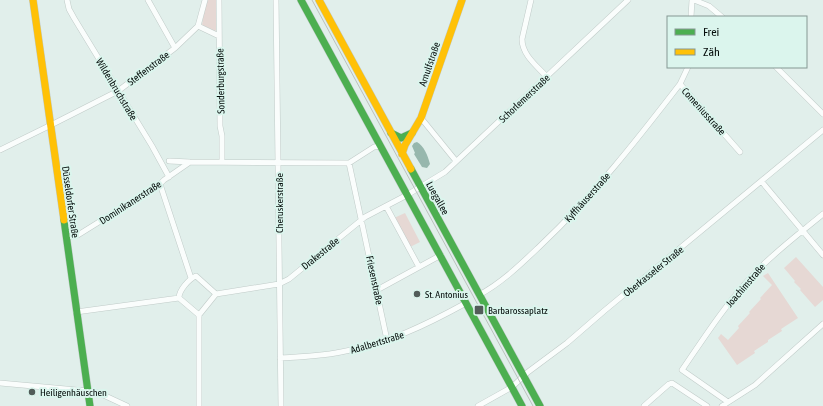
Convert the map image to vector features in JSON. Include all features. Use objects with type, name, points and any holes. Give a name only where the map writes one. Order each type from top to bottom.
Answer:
[{"type":"main road","name":"Düsseldorfer Straße","points":[[33,0],[90,406]]},
{"type":"main road","points":[[301,0],[522,406]]},
{"type":"main road","name":"Luegallee","points":[[319,0],[391,133],[418,188],[540,406]]},
{"type":"main road","name":"Arnulfstraße","points":[[402,154],[405,145],[421,118],[462,0]]},
{"type":"main road","points":[[391,133],[400,138],[412,133]]},
{"type":"street","name":"Wildenbruchstraße","points":[[67,0],[69,9],[74,18],[152,146],[169,177]]},
{"type":"street","points":[[148,0],[175,48]]},
{"type":"street","points":[[205,0],[198,26],[219,36]]},
{"type":"street","name":"Sonderburgstraße","points":[[219,0],[220,126],[222,136],[222,162]]},
{"type":"street","name":"Cheruskerstraße","points":[[276,0],[281,406]]},
{"type":"street","points":[[531,0],[522,44],[526,54],[547,77]]},
{"type":"street","name":"Schorlemerstraße","points":[[418,188],[445,172],[628,0]]},
{"type":"street","points":[[691,16],[693,0],[709,6],[721,16]]},
{"type":"street","name":"Steffenstraße","points":[[0,150],[118,91],[175,48],[198,26]]},
{"type":"street","name":"Comeniusstraße","points":[[688,68],[680,84],[740,152]]},
{"type":"street","points":[[777,68],[823,114]]},
{"type":"street","name":"Kyffhäuserstraße","points":[[479,295],[515,270],[560,228],[616,165],[680,84]]},
{"type":"street","points":[[421,118],[456,161]]},
{"type":"street","name":"Oberkasseler Straße","points":[[478,406],[512,387],[523,376],[567,343],[823,130]]},
{"type":"street","points":[[169,161],[349,163],[374,147],[381,146]]},
{"type":"street","name":"Dominikanerstraße","points":[[66,237],[78,235],[160,184],[190,162]]},
{"type":"street","points":[[349,163],[361,220]]},
{"type":"street","points":[[762,182],[823,255]]},
{"type":"street","points":[[160,184],[191,278]]},
{"type":"street","name":"Drakestraße","points":[[216,294],[279,284],[288,279],[361,220],[418,188]]},
{"type":"street","points":[[386,206],[419,267]]},
{"type":"street","name":"Joachimstraße","points":[[728,402],[682,370],[722,312],[739,291],[777,251],[823,214]]},
{"type":"street","name":"Friesenstraße","points":[[361,220],[387,340]]},
{"type":"street","points":[[377,290],[440,255]]},
{"type":"street","points":[[179,298],[179,293],[191,278],[196,276],[216,294],[199,315],[199,406]]},
{"type":"street","points":[[76,312],[179,298],[199,315]]},
{"type":"street","name":"Adalbertstraße","points":[[280,358],[341,352],[362,348],[410,332],[466,303]]},
{"type":"street","points":[[722,406],[755,385],[823,324]]},
{"type":"street","points":[[0,383],[88,391],[100,394],[127,406]]},
{"type":"street","points":[[644,406],[669,384],[674,383],[707,406]]},
{"type":"shaded area","points":[[206,0],[216,0],[215,31],[202,25]]},
{"type":"shaded area","points":[[417,142],[424,149],[428,158],[430,164],[427,168],[422,167],[414,154],[415,153],[412,146]]},
{"type":"shaded area","points":[[405,213],[420,242],[410,247],[394,218]]},
{"type":"shaded area","points":[[796,257],[823,287],[823,300],[815,307],[784,268]]},
{"type":"shaded area","points":[[768,273],[798,318],[781,329],[782,331],[754,351],[755,353],[737,365],[718,338],[721,334],[728,340],[739,328],[738,326],[772,285],[763,276]]},
{"type":"tram line","points":[[312,0],[533,406]]},
{"type":"traffic: fast","points":[[301,0],[522,406]]},
{"type":"traffic: fast","points":[[391,133],[401,138],[412,133]]},
{"type":"traffic: fast","points":[[411,169],[540,406]]},
{"type":"traffic: fast","points":[[64,220],[90,406]]},
{"type":"traffic: slow","points":[[33,0],[64,220]]},
{"type":"traffic: slow","points":[[319,0],[411,169]]},
{"type":"traffic: slow","points":[[402,154],[405,145],[421,118],[462,0]]},
{"type":"place","name":"St. Antonius","points":[[417,294]]},
{"type":"place","name":"Barbarossaplatz","points":[[479,310]]},
{"type":"place","name":"Heiligenhäuschen","points":[[32,392]]}]
